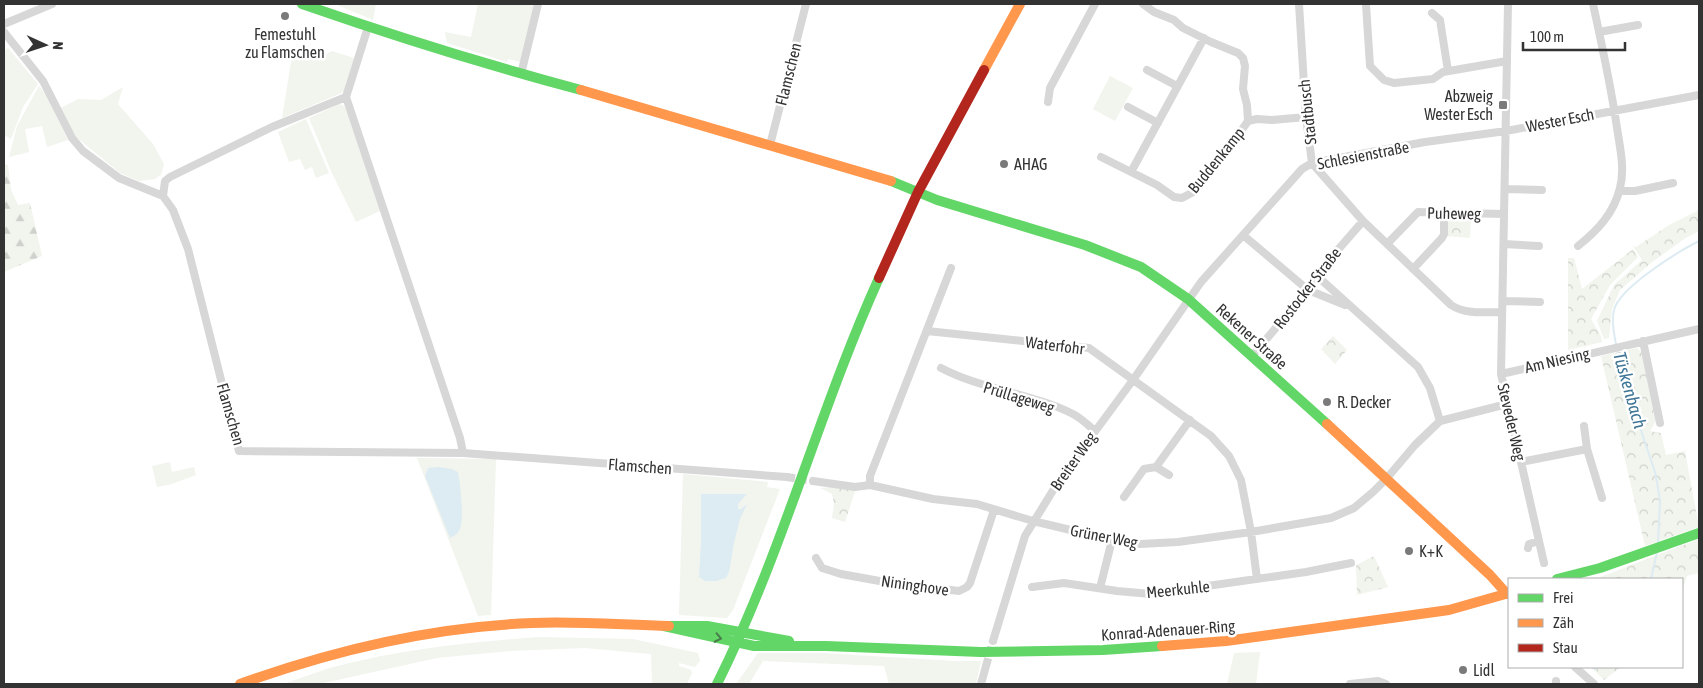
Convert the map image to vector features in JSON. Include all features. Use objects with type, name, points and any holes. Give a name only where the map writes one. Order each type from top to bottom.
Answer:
[{"type":"main road","name":"Rekener Straße","points":[[302,4],[522,74],[609,97],[891,181],[935,199],[1087,246],[1135,264],[1164,280],[1188,299],[1387,478],[1490,575],[1508,595]]},
{"type":"main road","points":[[717,684],[738,642],[782,532],[832,392],[875,287],[918,192],[1020,4]]},
{"type":"main road","points":[[1561,578],[1600,568],[1699,533]]},
{"type":"main road","name":"Konrad-Adenauer-Ring","points":[[826,646],[981,652],[1058,652],[1144,648],[1250,639],[1427,614],[1508,595]]},
{"type":"main road","points":[[240,684],[330,655],[376,643],[444,631],[513,624],[705,626],[826,646]]},
{"type":"main road","points":[[664,626],[754,646],[826,646]]},
{"type":"street","points":[[4,24],[52,4]]},
{"type":"street","points":[[522,74],[538,4]]},
{"type":"street","name":"Flamschen","points":[[770,145],[806,4]]},
{"type":"street","points":[[1048,102],[1050,88],[1095,4]]},
{"type":"street","name":"Buddenkamp","points":[[1101,157],[1157,185],[1174,197],[1182,198],[1195,191],[1211,165],[1230,147],[1248,121],[1243,89],[1245,66],[1243,58],[1238,53],[1183,28],[1174,20],[1154,12],[1144,4]]},
{"type":"street","name":"Stadtbusch","points":[[1299,4],[1306,117],[1312,164],[1363,221],[1451,304],[1460,310],[1502,312]]},
{"type":"street","points":[[1366,4],[1370,66],[1384,80],[1394,84],[1433,79],[1443,72],[1507,62]]},
{"type":"street","name":"Steveder Weg","points":[[1508,4],[1501,374],[1544,563]]},
{"type":"street","name":"Wester Esch","points":[[1593,4],[1614,110]]},
{"type":"street","points":[[1432,13],[1440,20],[1448,71]]},
{"type":"street","points":[[1599,32],[1638,25]]},
{"type":"street","points":[[368,26],[346,97],[460,438],[463,453]]},
{"type":"street","points":[[4,32],[43,81],[72,138],[83,151],[119,178],[163,196],[165,181],[170,178],[272,127],[346,97]]},
{"type":"street","points":[[1131,172],[1204,38]]},
{"type":"street","points":[[1147,70],[1177,86]]},
{"type":"street","name":"Wester Esch","points":[[1506,131],[1699,95]]},
{"type":"street","points":[[1128,107],[1158,123]]},
{"type":"street","points":[[1578,246],[1605,221],[1620,191],[1622,168],[1614,110]]},
{"type":"street","name":"Buddenkamp","points":[[1248,121],[1306,117]]},
{"type":"street","name":"Schlesienstraße","points":[[1188,299],[1302,169],[1312,164],[1425,142],[1506,131]]},
{"type":"street","points":[[1620,191],[1634,191],[1673,183]]},
{"type":"street","points":[[1505,189],[1542,190]]},
{"type":"street","name":"Flamschen","points":[[163,196],[173,210],[188,250],[239,451],[463,453],[787,478]]},
{"type":"street","name":"Puheweg","points":[[1387,244],[1418,212],[1504,214]]},
{"type":"street","points":[[1413,269],[1442,238],[1444,234],[1444,212]]},
{"type":"street","name":"Rostocker Straße","points":[[1252,356],[1308,290],[1316,275],[1363,221]]},
{"type":"street","points":[[1243,236],[1308,290],[1350,306]]},
{"type":"street","points":[[1504,244],[1539,246]]},
{"type":"street","points":[[870,485],[870,476],[951,268]]},
{"type":"street","points":[[1316,275],[1418,367],[1430,388],[1440,421]]},
{"type":"street","name":"Breiter Weg","points":[[993,641],[1025,536],[1033,521],[1060,478],[1133,380],[1188,299]]},
{"type":"street","points":[[1502,301],[1540,302]]},
{"type":"street","name":"Am Niesing","points":[[1501,374],[1626,344],[1699,329]]},
{"type":"street","name":"Waterfohr","points":[[927,331],[1089,348],[1190,420],[1218,443],[1238,471],[1244,491],[1251,532]]},
{"type":"street","points":[[1643,341],[1660,423]]},
{"type":"street","name":"Prüllageweg","points":[[941,368],[961,378],[1065,411],[1074,415],[1095,431]]},
{"type":"street","points":[[1387,478],[1415,445],[1440,421],[1507,404]]},
{"type":"street","points":[[1124,497],[1144,469],[1156,466],[1190,420]]},
{"type":"street","points":[[1584,426],[1588,449],[1602,498]]},
{"type":"street","points":[[1521,462],[1588,449]]},
{"type":"street","points":[[1156,466],[1169,475]]},
{"type":"street","name":"Grüner Weg","points":[[813,481],[855,486],[870,485],[934,499],[977,504],[1033,521],[1112,540],[1150,544],[1251,532],[1331,518],[1354,508],[1387,478]]},
{"type":"street","name":"Nininghove","points":[[816,558],[822,568],[841,574],[885,582],[959,591],[970,583],[994,510]]},
{"type":"street","points":[[1251,532],[1257,578]]},
{"type":"street","points":[[1100,588],[1112,540]]},
{"type":"street","points":[[1528,548],[1529,544],[1539,541]]},
{"type":"street","name":"Meerkuhle","points":[[1032,587],[1064,583],[1151,594],[1321,570],[1351,563]]},
{"type":"street","points":[[982,684],[986,666]]},
{"type":"street","points":[[1576,668],[1594,684]]},
{"type":"street","points":[[1350,684],[1378,681],[1386,684]]},
{"type":"green space","points":[[335,4],[376,4],[373,20]]},
{"type":"green space","points":[[478,4],[534,4],[521,62],[508,59],[507,62],[447,43],[445,32],[471,37]]},
{"type":"green space","points":[[8,48],[38,84],[23,107],[11,139],[4,135],[4,51]]},
{"type":"green space","points":[[293,50],[317,59],[332,51],[354,58],[344,92],[282,118]]},
{"type":"green space","points":[[1110,76],[1133,88],[1115,121],[1093,109]]},
{"type":"green space","points":[[39,86],[46,95],[68,140],[47,147],[42,126],[25,129],[29,152],[9,157],[17,126]]},
{"type":"green space","points":[[123,87],[118,104],[153,144],[164,164],[161,175],[155,179],[139,181],[120,173],[75,136],[61,108],[78,99],[101,100]]},
{"type":"green space","points":[[340,104],[345,107],[380,211],[356,222],[331,171],[309,118]]},
{"type":"green space","points":[[306,119],[329,173],[316,178],[312,167],[305,170],[300,159],[289,162],[278,132]]},
{"type":"green space","points":[[4,164],[8,165],[11,190],[18,205],[30,203],[42,256],[4,272]]},
{"type":"green space","points":[[1699,210],[1699,231],[1684,239],[1651,263],[1620,290],[1612,309],[1609,338],[1604,339],[1597,321],[1614,285],[1642,260],[1633,246],[1636,247],[1669,225]]},
{"type":"green space","points":[[1446,216],[1471,216],[1470,238],[1445,236]]},
{"type":"green space","points":[[1633,249],[1638,257],[1610,285],[1591,319],[1601,336],[1602,342],[1568,350],[1568,258],[1574,258],[1582,289]]},
{"type":"green space","points":[[1333,336],[1347,350],[1335,364],[1321,349]]},
{"type":"green space","points":[[1637,348],[1642,353],[1657,419],[1650,431],[1661,433],[1666,455],[1685,451],[1699,527],[1645,546],[1601,356]]},
{"type":"green space","points":[[417,458],[496,459],[491,615],[478,616]]},
{"type":"green space","points":[[170,462],[172,472],[194,467],[196,475],[172,484],[157,487],[152,466]]},
{"type":"green space","points":[[683,474],[768,482],[767,487],[780,489],[733,610],[727,618],[679,615]]},
{"type":"green space","points":[[821,488],[856,488],[845,522],[832,518],[834,504],[832,494]]},
{"type":"green space","points":[[1699,539],[1699,573],[1687,576],[1683,588],[1683,578],[1598,578]]},
{"type":"green space","points":[[1374,556],[1388,587],[1357,595],[1356,565]]},
{"type":"green space","points":[[538,637],[633,639],[698,653],[700,661],[695,667],[679,663],[679,666],[691,670],[692,673],[687,684],[652,684],[651,654],[585,648],[509,651],[437,658],[319,684],[283,684],[337,666],[387,655],[462,644]]},
{"type":"green space","points":[[1260,652],[1256,684],[1227,684],[1234,653]]},
{"type":"green space","points":[[758,653],[822,653],[981,661],[976,684],[889,684],[884,666],[763,661],[749,684],[736,684]]},
{"type":"green space","points":[[1592,668],[1620,668],[1604,680]]},
{"type":"shaded area","points":[[440,467],[458,472],[459,477],[462,503],[461,527],[457,534],[450,538],[425,476],[428,468]]},
{"type":"shaded area","points":[[701,494],[747,494],[738,504],[738,509],[741,509],[747,504],[740,519],[729,572],[726,578],[716,581],[705,581],[699,577]]},
{"type":"waterway","name":"Tüskenbach","points":[[1616,344],[1613,319],[1618,301],[1651,271],[1699,241]]},
{"type":"waterway","name":"Tüskenbach","points":[[1617,349],[1624,380],[1655,472],[1660,501],[1658,543]]},
{"type":"waterway","name":"Tüskenbach","points":[[1651,578],[1657,552]]},
{"type":"tunnel","points":[[787,477],[813,481]]},
{"type":"tunnel","points":[[986,666],[993,641]]},
{"type":"traffic: fast","points":[[302,4],[441,50],[581,90]]},
{"type":"traffic: fast","points":[[891,181],[937,200],[1085,245],[1141,267],[1188,299],[1327,424]]},
{"type":"traffic: fast","points":[[717,684],[761,584],[857,328],[879,278]]},
{"type":"traffic: fast","points":[[1561,578],[1600,568],[1699,533]]},
{"type":"traffic: fast","points":[[664,626],[754,646],[826,646],[981,652],[1103,650],[1162,646]]},
{"type":"traffic: fast","points":[[669,626],[707,626],[789,641]]},
{"type":"traffic: slow","points":[[984,70],[1020,4]]},
{"type":"traffic: slow","points":[[581,90],[891,181]]},
{"type":"traffic: slow","points":[[1327,424],[1490,575],[1507,594]]},
{"type":"traffic: slow","points":[[1162,646],[1226,641],[1449,610],[1508,593]]},
{"type":"traffic: slow","points":[[240,684],[347,651],[384,642],[457,629],[532,623],[669,626]]},
{"type":"traffic: jam","points":[[879,278],[918,192],[984,70]]},
{"type":"place","name":"Femestuhl zu Flamschen","points":[[285,16]]},
{"type":"place","name":"Abzweig Wester Esch","points":[[1503,105]]},
{"type":"place","name":"AHAG","points":[[1004,164]]},
{"type":"place","name":"R. Decker","points":[[1327,402]]},
{"type":"place","name":"K+K","points":[[1409,551]]},
{"type":"place","name":"Lidl","points":[[1463,670]]}]
